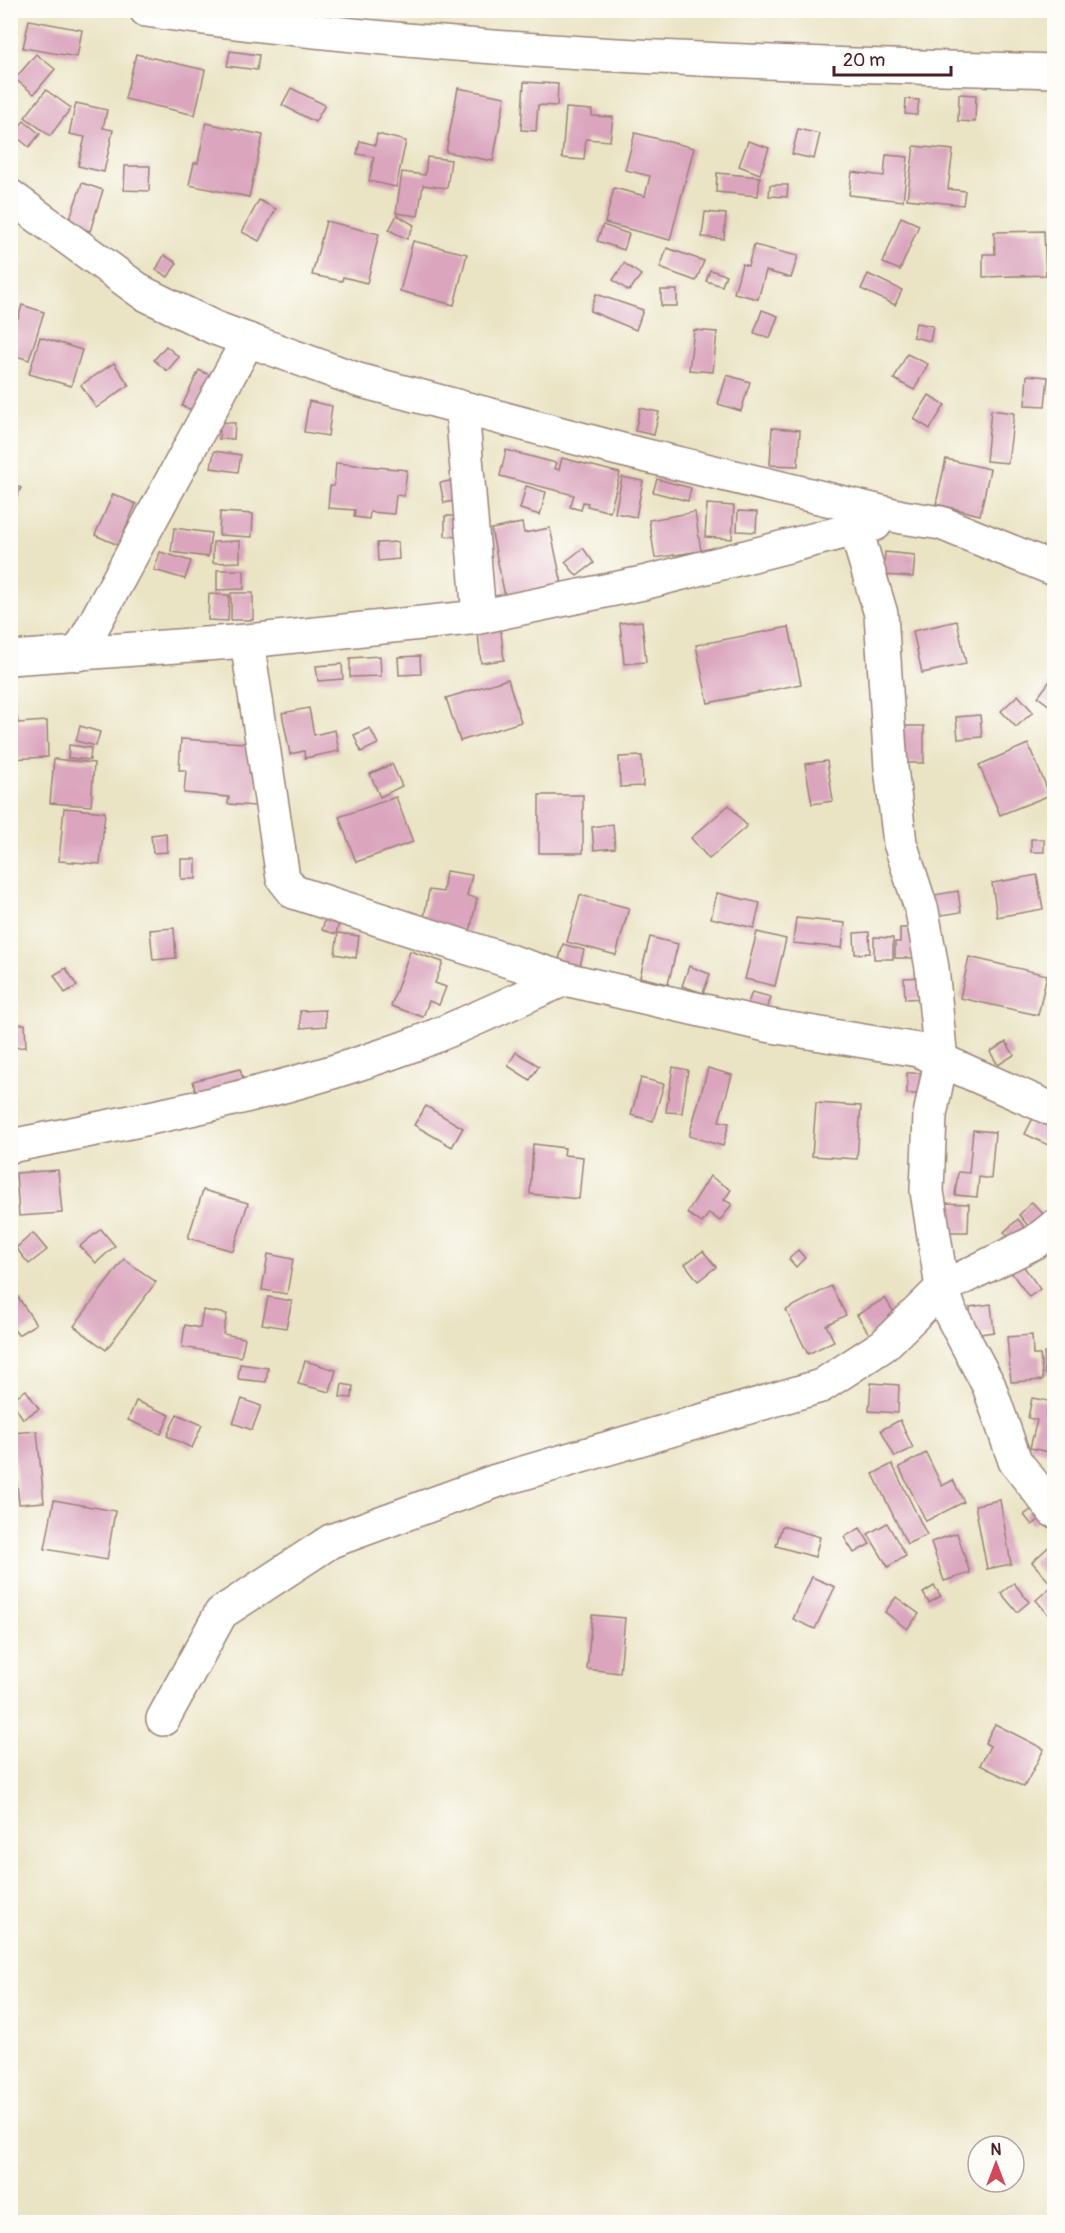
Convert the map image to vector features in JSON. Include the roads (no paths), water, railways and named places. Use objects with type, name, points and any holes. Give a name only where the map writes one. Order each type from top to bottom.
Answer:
[{"type":"street","points":[[146,10],[338,34],[494,46],[847,65],[1054,71]]},
{"type":"street","points":[[10,196],[143,293],[215,328],[358,380],[618,449],[902,517],[941,523],[1054,569]]},
{"type":"street","points":[[78,654],[248,340]]},
{"type":"street","points":[[462,408],[479,617]]},
{"type":"street","points":[[10,658],[247,641],[479,617],[643,583],[902,517]]},
{"type":"street","points":[[856,530],[881,614],[891,768],[900,843],[922,911],[933,968],[941,1060],[930,1115],[927,1191],[942,1288],[951,1314],[989,1386],[1015,1461],[1054,1511]]},
{"type":"street","points":[[247,641],[283,878],[294,892],[565,979],[766,1025],[918,1050],[1054,1110]]},
{"type":"street","points":[[10,1146],[167,1115],[270,1090],[407,1047],[565,979]]},
{"type":"street","points":[[163,1719],[221,1613],[331,1541],[496,1481],[821,1386],[884,1345],[942,1288],[1035,1242],[1054,1227]]}]
